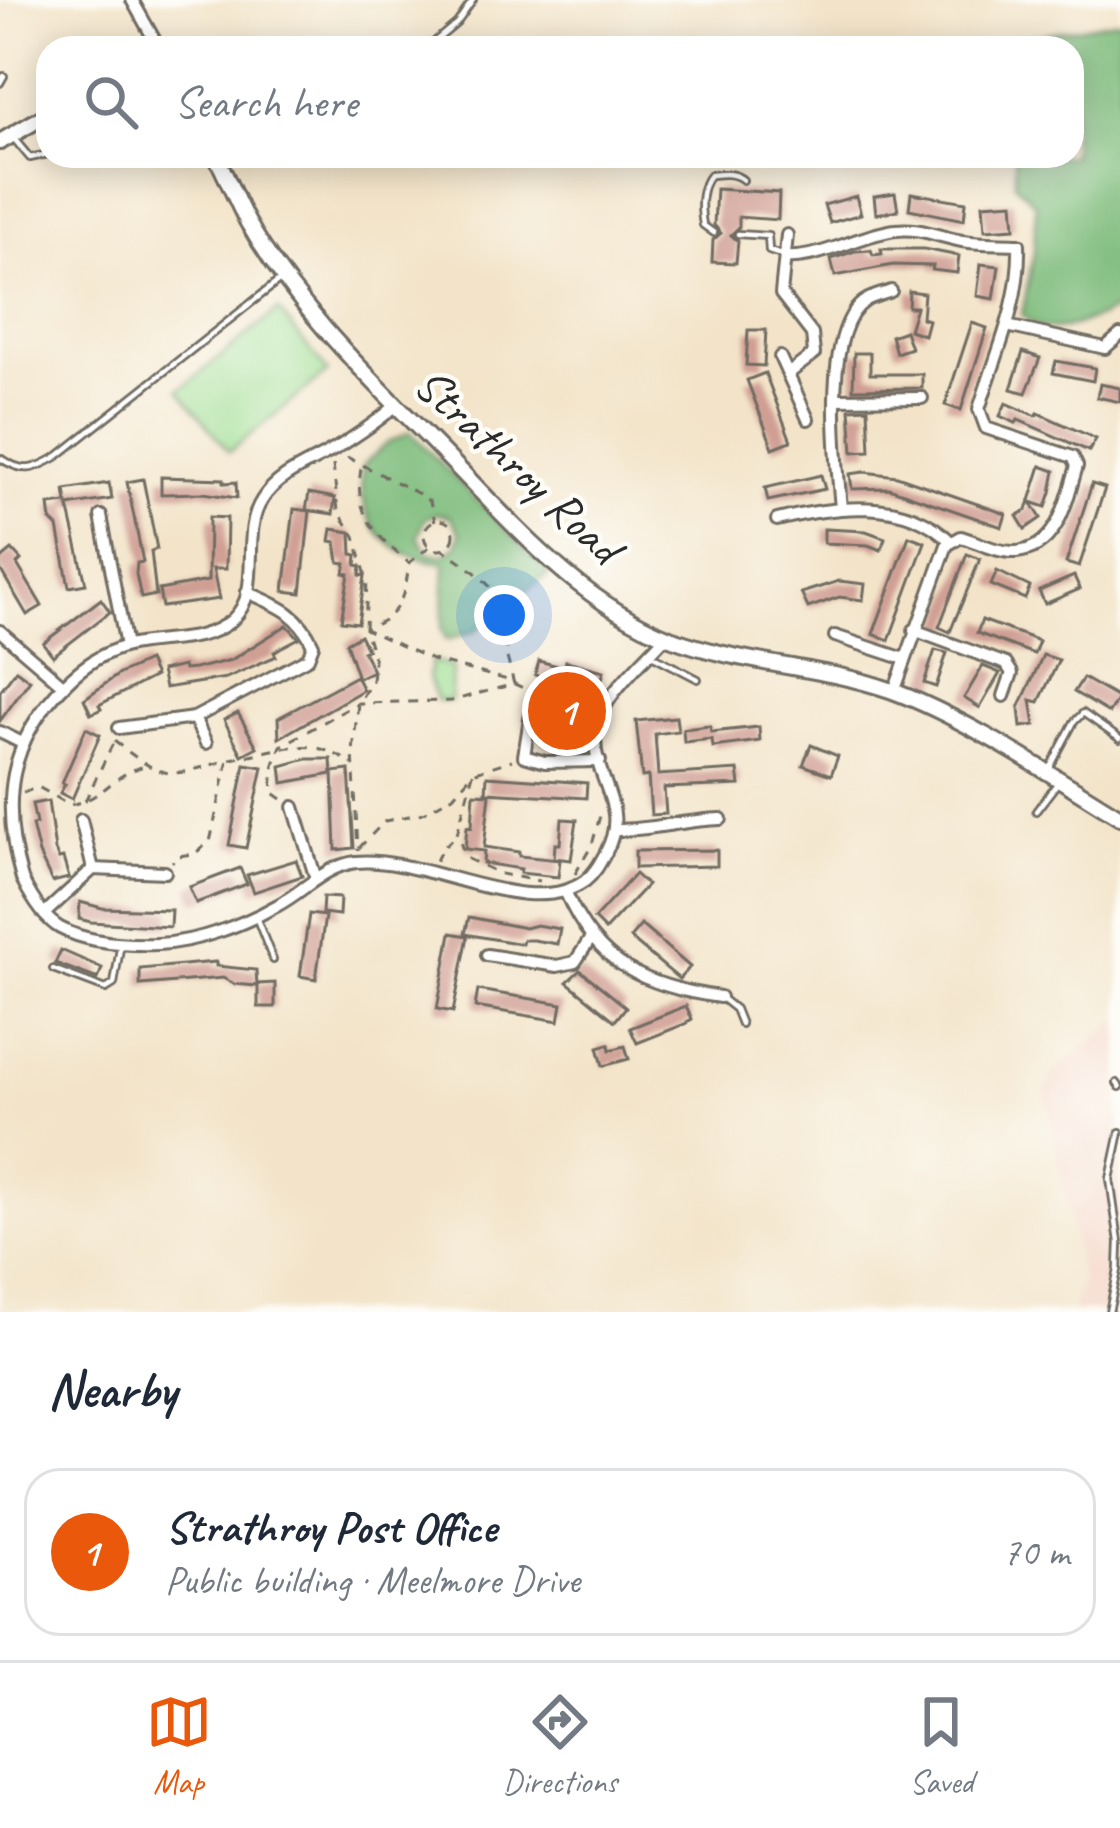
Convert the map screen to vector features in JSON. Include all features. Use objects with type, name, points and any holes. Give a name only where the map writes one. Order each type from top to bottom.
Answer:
[{"type":"street","points":[[133,0],[152,36]]},
{"type":"street","points":[[6,138],[36,121]]},
{"type":"street","name":"Strathroy Road","points":[[222,168],[248,223],[288,282],[394,407],[542,554],[590,591],[665,637],[753,662],[894,692]]},
{"type":"street","points":[[785,257],[801,259],[895,230],[1019,244],[1020,273],[979,409],[986,428],[1072,457],[1077,466],[1058,523],[1040,542],[1016,552],[961,537],[950,541],[894,692],[951,718],[1120,817]]},
{"type":"street","points":[[787,235],[781,294],[812,334],[814,354],[788,374]]},
{"type":"street","points":[[841,508],[835,459],[837,374],[849,319],[864,301],[892,290]]},
{"type":"street","points":[[1007,326],[1105,348],[1120,335]]},
{"type":"street","points":[[781,357],[808,419]]},
{"type":"street","points":[[837,399],[922,398]]},
{"type":"street","points":[[394,407],[334,450],[282,478],[262,499],[254,521],[247,592],[242,607],[220,628],[126,646],[88,663],[63,685],[20,742],[3,792],[10,851],[25,885],[60,928],[120,942],[162,944],[220,931],[256,917],[358,856],[433,870],[507,892],[566,893],[599,866],[616,830],[595,738],[602,713],[665,637]]},
{"type":"street","points":[[777,520],[841,508],[874,508],[936,528],[950,541]]},
{"type":"street","points":[[101,516],[126,646]]},
{"type":"street","points":[[117,735],[194,718],[308,658],[313,645],[303,622],[247,592]]},
{"type":"street","points":[[914,630],[1006,664],[1012,673],[1004,696]]},
{"type":"street","points":[[0,631],[63,685]]},
{"type":"street","points":[[835,636],[905,659]]},
{"type":"street","points":[[539,696],[524,756],[545,762],[600,761]]},
{"type":"street","points":[[194,718],[206,743]]},
{"type":"street","points":[[0,732],[20,742]]},
{"type":"street","points":[[294,807],[316,879]]},
{"type":"street","points":[[616,830],[651,830],[689,820],[721,819]]},
{"type":"street","points":[[81,820],[93,869]]},
{"type":"street","points":[[44,914],[93,869],[165,872]]},
{"type":"street","points":[[566,893],[591,938],[641,979],[672,991],[720,997]]},
{"type":"street","points":[[487,955],[557,966],[575,962],[591,938]]},
{"type":"lane","points":[[441,36],[472,0]]},
{"type":"lane","points":[[6,138],[30,158],[36,157]]},
{"type":"lane","points":[[714,232],[703,225],[700,209],[705,182],[719,174],[737,174],[743,180]]},
{"type":"lane","points":[[738,234],[768,236],[770,251],[785,257]]},
{"type":"lane","points":[[0,458],[17,470],[34,470],[58,456],[288,282]]},
{"type":"lane","points":[[650,654],[698,679]]},
{"type":"lane","points":[[1036,811],[1074,722],[1083,713],[1120,739]]},
{"type":"lane","points":[[256,917],[273,960]]},
{"type":"lane","points":[[53,970],[106,989],[114,984],[120,942]]},
{"type":"lane","points":[[256,952],[268,947]]},
{"type":"lane","points":[[720,997],[735,1009],[741,1024]]},
{"type":"lane","points":[[1109,1312],[1119,1242],[1110,1179],[1120,1132]]},
{"type":"path","points":[[334,450],[423,496],[435,520]]},
{"type":"path","points":[[334,450],[338,511],[355,536],[368,580],[365,629],[374,670],[358,703],[352,764],[358,856]]},
{"type":"path","points":[[361,467],[362,512],[375,536],[410,563]]},
{"type":"path","points":[[429,547],[424,533],[435,520]]},
{"type":"path","points":[[435,520],[448,523],[454,531],[451,545],[443,550]]},
{"type":"path","points":[[365,629],[387,621],[406,591],[410,563],[429,547]]},
{"type":"path","points":[[429,547],[460,558],[484,579],[513,617],[513,634],[505,650],[514,684]]},
{"type":"path","points":[[365,629],[432,660],[539,696]]},
{"type":"path","points":[[84,802],[117,735],[146,765],[172,776],[281,746],[358,703],[451,701],[514,684]]},
{"type":"path","points":[[281,746],[326,749],[352,764]]},
{"type":"path","points":[[281,746],[272,792],[294,807]]},
{"type":"path","points":[[257,755],[274,764]]},
{"type":"path","points":[[358,856],[385,821],[423,813],[453,796],[473,773],[524,756]]},
{"type":"path","points":[[165,872],[177,856],[194,854],[210,842],[228,760]]},
{"type":"path","points":[[20,794],[38,787],[70,805],[84,802],[96,799],[118,774],[146,765]]},
{"type":"path","points":[[433,870],[441,850],[457,835],[473,773]]},
{"type":"path","points":[[574,877],[592,845],[600,812],[615,810]]},
{"type":"path","points":[[457,835],[466,858],[501,874],[553,884]]},
{"type":"shaded area","points":[[1120,1019],[1120,1312],[1073,1312],[1082,1280],[1045,1092],[1055,1071]]},
{"type":"green space","points":[[1120,20],[1120,308],[1057,329],[1033,324],[1022,315],[1034,252],[1036,204],[1015,184],[1015,168],[1084,168],[1084,36],[1033,36]]},
{"type":"green space","points":[[278,310],[328,372],[229,452],[179,390]]},
{"type":"green space","points":[[410,432],[549,574],[475,631],[447,640],[442,631],[445,563],[407,554],[392,545],[371,521],[365,505],[363,465],[386,444]],"holes":[[[437,513],[450,516],[460,533],[456,547],[444,555],[429,553],[418,537],[425,519]]]},
{"type":"green space","points":[[432,660],[452,667],[451,701],[437,701],[428,677]]},
{"type":"building","points":[[716,189],[779,193],[778,220],[739,217],[739,227],[731,235],[738,241],[736,263],[712,262],[713,240],[721,233],[714,225]]},
{"type":"building","points":[[895,193],[898,210],[876,214],[874,196]]},
{"type":"building","points":[[911,193],[966,202],[964,220],[909,209]]},
{"type":"building","points":[[856,196],[861,214],[830,223],[824,205]]},
{"type":"building","points":[[1013,202],[1015,228],[985,230],[983,204]]},
{"type":"building","points":[[881,249],[924,249],[959,256],[957,273],[932,270],[933,266],[893,265],[835,276],[831,259],[855,251],[882,254]]},
{"type":"building","points":[[981,264],[999,266],[994,299],[977,296]]},
{"type":"building","points":[[909,291],[924,293],[922,318],[928,320],[924,335],[909,330],[916,307],[908,307]]},
{"type":"building","points":[[972,323],[987,328],[961,410],[945,405]]},
{"type":"building","points":[[748,330],[766,330],[764,366],[746,365]]},
{"type":"building","points":[[905,331],[911,348],[896,353],[891,336]]},
{"type":"building","points":[[1023,352],[1040,358],[1026,393],[1011,389]]},
{"type":"building","points":[[854,353],[870,353],[870,374],[922,374],[922,388],[853,389]]},
{"type":"building","points":[[1056,361],[1095,368],[1093,381],[1053,373]]},
{"type":"building","points":[[765,373],[791,441],[773,448],[747,380]]},
{"type":"building","points":[[1100,384],[1120,388],[1120,402],[1097,397]]},
{"type":"building","points":[[1006,403],[1096,439],[1089,451],[1016,423],[1000,416]]},
{"type":"building","points":[[868,408],[870,451],[853,452],[850,409]]},
{"type":"building","points":[[1041,466],[1055,471],[1051,492],[1046,507],[1031,502],[1041,518],[1025,529],[1017,516],[1027,510]]},
{"type":"building","points":[[850,474],[897,476],[1006,514],[1002,527],[889,488],[852,489]]},
{"type":"building","points":[[821,475],[825,489],[768,501],[765,488]]},
{"type":"building","points":[[161,477],[236,482],[237,498],[161,494]]},
{"type":"building","points":[[143,479],[157,549],[151,551],[156,595],[141,598],[136,574],[137,563],[143,562],[127,482]]},
{"type":"building","points":[[109,483],[112,499],[68,506],[86,584],[69,587],[49,505],[67,503],[65,490]]},
{"type":"building","points":[[1092,484],[1105,488],[1079,567],[1066,563]]},
{"type":"building","points":[[309,493],[335,498],[333,514],[306,510]]},
{"type":"building","points":[[294,509],[310,511],[301,593],[284,591]]},
{"type":"building","points":[[209,517],[227,518],[226,569],[213,569],[219,599],[162,607],[159,590],[208,581]]},
{"type":"building","points":[[332,529],[351,532],[352,554],[357,555],[360,575],[365,576],[358,623],[341,621],[349,574],[344,573],[346,563],[339,562],[336,542],[330,541]]},
{"type":"building","points":[[824,529],[866,531],[885,538],[881,550],[824,543]]},
{"type":"building","points":[[909,536],[925,542],[889,640],[873,634]]},
{"type":"building","points":[[12,550],[42,606],[27,615],[0,569],[0,560]]},
{"type":"building","points":[[967,554],[980,559],[950,632],[939,627]]},
{"type":"building","points":[[997,571],[1030,587],[1025,599],[991,585]]},
{"type":"building","points":[[1074,576],[1080,589],[1045,604],[1039,591]]},
{"type":"building","points":[[839,581],[865,584],[863,600],[839,597],[808,608],[801,593]]},
{"type":"building","points":[[101,599],[110,612],[53,656],[43,643]]},
{"type":"building","points":[[982,620],[1039,641],[1034,654],[977,633]]},
{"type":"building","points":[[287,625],[299,638],[274,652],[276,656],[226,678],[165,688],[161,671],[231,660]]},
{"type":"building","points":[[360,635],[373,671],[358,678],[346,643]]},
{"type":"building","points":[[935,650],[947,653],[936,687],[924,683]]},
{"type":"building","points":[[1043,655],[1059,660],[1039,702],[1031,700],[1035,725],[1021,727],[1019,708]]},
{"type":"building","points":[[148,661],[155,676],[99,705],[101,709],[91,714],[84,699],[119,674]]},
{"type":"building","points":[[539,661],[565,668],[566,661],[604,671],[600,686],[535,675]]},
{"type":"building","points":[[983,666],[1000,673],[980,708],[964,698]]},
{"type":"building","points":[[16,670],[30,680],[0,721],[0,691]]},
{"type":"building","points":[[356,676],[363,690],[279,738],[278,718]]},
{"type":"building","points":[[1083,678],[1118,698],[1109,713],[1074,692]]},
{"type":"building","points":[[555,701],[575,708],[564,741],[551,736],[557,718],[550,716]]},
{"type":"building","points":[[238,713],[257,747],[242,755],[224,720]]},
{"type":"building","points":[[676,717],[678,731],[655,734],[658,775],[738,770],[740,785],[664,788],[666,814],[651,815],[636,721]]},
{"type":"building","points":[[710,726],[711,732],[759,727],[760,741],[713,747],[712,739],[684,742],[683,729]]},
{"type":"building","points":[[86,728],[100,735],[72,799],[60,793]]},
{"type":"building","points":[[811,745],[838,756],[831,775],[803,765]]},
{"type":"building","points":[[331,759],[332,774],[283,783],[281,766]]},
{"type":"building","points":[[245,764],[263,767],[246,848],[229,845]]},
{"type":"building","points":[[349,770],[354,848],[336,850],[333,772]]},
{"type":"building","points":[[487,776],[587,783],[586,798],[486,792]]},
{"type":"building","points":[[474,793],[490,794],[484,847],[560,860],[558,877],[483,863],[484,851],[465,849]]},
{"type":"building","points":[[48,801],[55,850],[69,878],[52,882],[32,825],[36,824],[32,804]]},
{"type":"building","points":[[562,819],[577,820],[571,860],[554,858]]},
{"type":"building","points":[[717,850],[717,866],[635,868],[635,851]]},
{"type":"building","points":[[296,860],[302,876],[254,892],[247,875]]},
{"type":"building","points":[[240,868],[247,884],[196,903],[189,887]]},
{"type":"building","points":[[635,874],[647,885],[605,930],[594,919]]},
{"type":"building","points":[[323,897],[340,898],[339,915],[322,913]]},
{"type":"building","points":[[80,902],[102,908],[171,910],[170,927],[79,919]]},
{"type":"building","points":[[309,914],[325,916],[316,979],[300,976]]},
{"type":"building","points":[[469,917],[560,929],[557,944],[523,940],[522,944],[465,934]]},
{"type":"building","points":[[641,925],[690,967],[679,979],[630,938]]},
{"type":"building","points":[[451,933],[468,936],[453,1012],[437,1009]]},
{"type":"building","points":[[61,950],[102,968],[98,979],[55,963]]},
{"type":"building","points":[[216,962],[216,966],[256,970],[257,986],[223,978],[140,985],[140,969]]},
{"type":"building","points":[[580,970],[626,1007],[615,1021],[567,982]]},
{"type":"building","points":[[275,983],[275,1007],[258,1007],[258,984]]},
{"type":"building","points":[[478,990],[562,1004],[559,1021],[475,1007]]},
{"type":"building","points":[[686,1006],[692,1019],[637,1043],[630,1028]]},
{"type":"building","points":[[609,1044],[610,1050],[625,1046],[629,1059],[603,1066],[598,1047]]},
{"type":"place","name":"Strathroy Post Office","points":[[567,711]]}]
